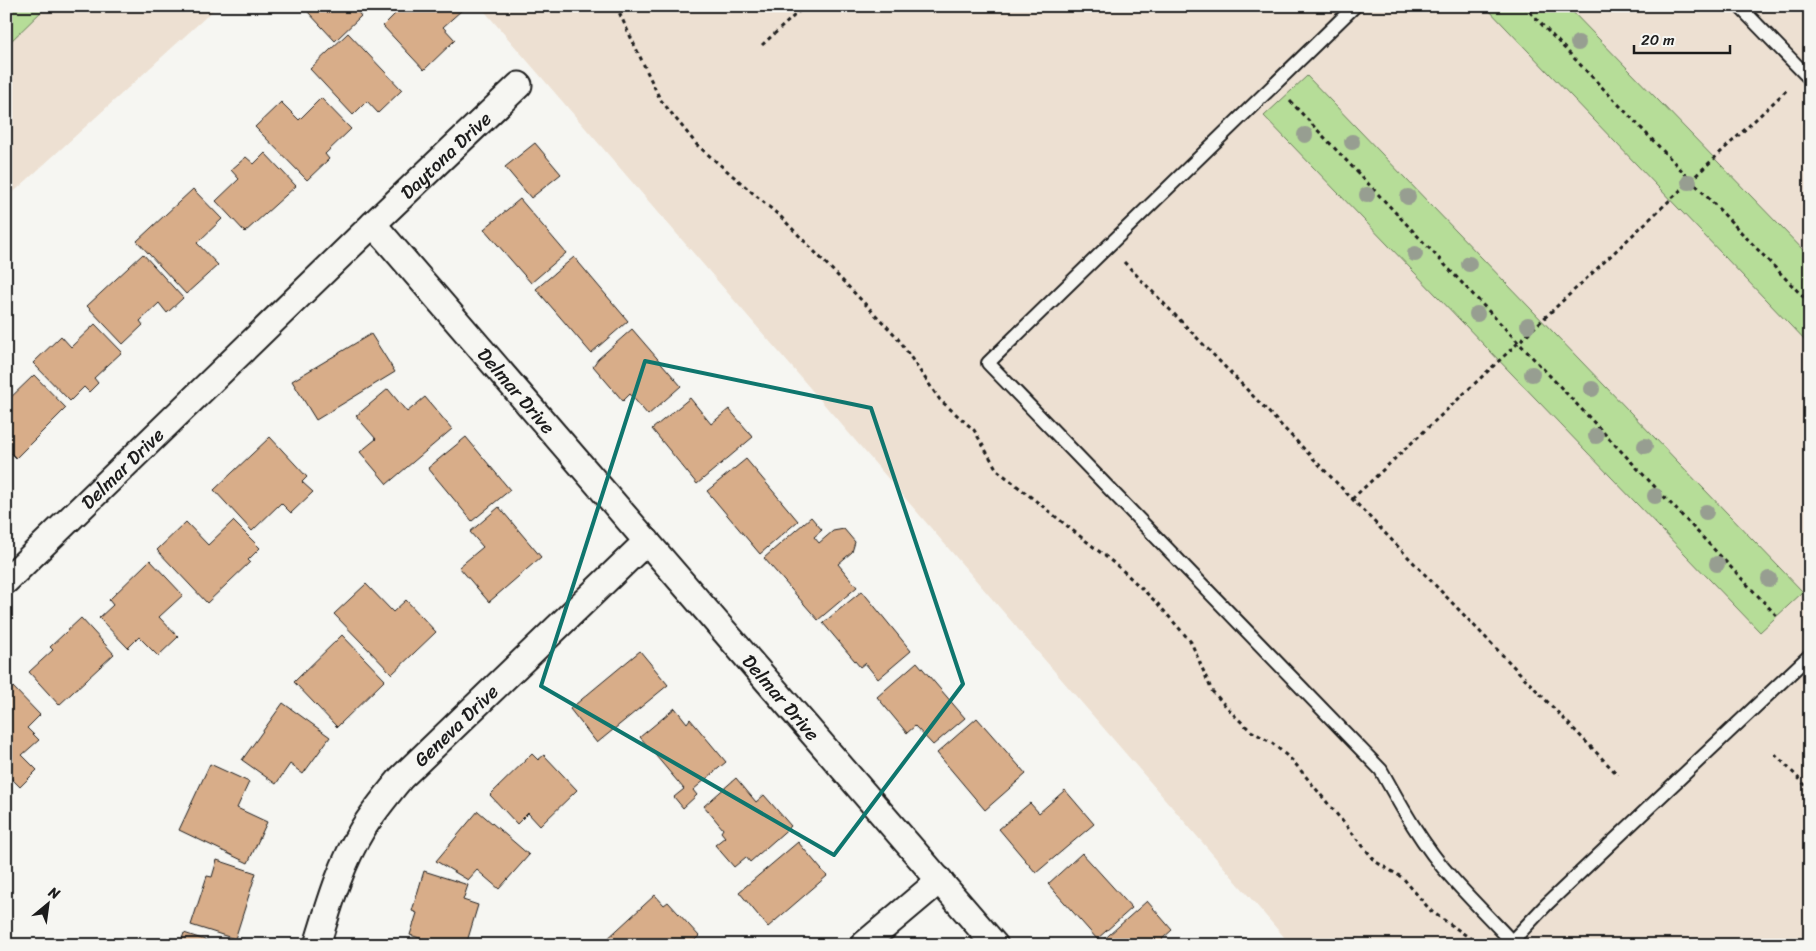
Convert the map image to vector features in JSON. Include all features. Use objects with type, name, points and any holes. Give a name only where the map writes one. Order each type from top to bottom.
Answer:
[{"type":"street","name":"Daytona Drive","points":[[373,224],[519,85]]},
{"type":"street","name":"Delmar Drive","points":[[6,582],[373,224],[995,945]]},
{"type":"street","name":"Geneva Drive","points":[[317,945],[336,885],[347,859],[362,829],[395,785],[419,759],[647,541]]},
{"type":"street","points":[[863,945],[940,880]]},
{"type":"lane","points":[[1355,6],[988,363],[1381,770],[1407,817],[1429,849],[1452,878],[1514,943],[1554,897],[1810,654]]},
{"type":"lane","points":[[1739,6],[1807,76]]},
{"type":"path","points":[[616,6],[660,99],[697,145],[782,218],[896,336],[940,400],[974,430],[997,470],[1120,568],[1158,604],[1192,642],[1212,691],[1251,731],[1272,743],[1293,762],[1376,862],[1403,878],[1431,911],[1480,945]]},
{"type":"path","points":[[762,45],[805,6]]},
{"type":"path","points":[[1524,6],[1810,304]]},
{"type":"path","points":[[1352,499],[1691,180],[1807,76]]},
{"type":"path","points":[[1285,96],[1777,616]]},
{"type":"path","points":[[1109,246],[1618,775]]},
{"type":"path","points":[[1775,754],[1810,790]]},
{"type":"highlighted area","points":[[645,361],[871,408],[963,684],[834,855],[541,686]]},
{"type":"shaded area","points":[[6,6],[218,6],[6,199]]},
{"type":"shaded area","points":[[480,6],[1810,6],[1810,945],[1291,945]]},
{"type":"green space","points":[[6,6],[47,6],[6,46]]},
{"type":"green space","points":[[1485,6],[1567,6],[1810,257],[1810,346]]},
{"type":"green space","points":[[1307,76],[1803,592],[1760,632],[1264,116]]},
{"type":"building","points":[[314,6],[353,6],[361,16],[335,41],[308,12]]},
{"type":"building","points":[[396,6],[459,6],[462,10],[443,27],[455,40],[424,70],[383,26],[399,10]]},
{"type":"building","points":[[348,33],[402,90],[378,113],[367,101],[353,115],[310,69]]},
{"type":"building","points":[[321,98],[351,129],[325,154],[329,159],[307,180],[255,127],[281,102],[299,120]]},
{"type":"building","points":[[535,143],[561,174],[531,198],[505,167]]},
{"type":"building","points":[[265,153],[296,186],[245,232],[216,201],[239,179],[231,170],[246,157],[254,164]]},
{"type":"building","points":[[193,189],[222,219],[197,243],[218,265],[186,294],[137,241]]},
{"type":"building","points":[[520,199],[566,253],[531,283],[484,229]]},
{"type":"building","points":[[143,254],[183,298],[167,313],[159,303],[140,321],[143,325],[123,344],[87,306]]},
{"type":"building","points":[[574,257],[628,321],[591,353],[536,289]]},
{"type":"building","points":[[95,324],[122,352],[94,378],[98,383],[89,392],[84,387],[70,401],[33,363],[61,336],[71,347]]},
{"type":"building","points":[[632,329],[681,386],[648,415],[630,394],[623,401],[593,366],[598,359]]},
{"type":"building","points":[[371,334],[395,372],[316,420],[292,381]]},
{"type":"building","points":[[34,375],[66,408],[16,458],[6,448],[6,402]]},
{"type":"building","points":[[388,389],[407,412],[425,397],[452,429],[387,484],[360,452],[376,439],[356,416]]},
{"type":"building","points":[[690,398],[711,424],[729,409],[753,437],[697,484],[652,429]]},
{"type":"building","points":[[270,437],[307,477],[302,482],[313,492],[291,513],[281,503],[252,531],[214,490]]},
{"type":"building","points":[[466,437],[510,490],[472,521],[428,468]]},
{"type":"building","points":[[746,459],[798,521],[760,554],[707,491]]},
{"type":"building","points":[[499,507],[541,557],[489,602],[459,567],[483,547],[470,532]]},
{"type":"building","points":[[811,517],[822,530],[814,537],[819,543],[833,531],[844,529],[855,542],[852,552],[838,564],[857,587],[818,620],[764,558]]},
{"type":"building","points":[[233,521],[260,548],[248,560],[250,562],[207,603],[157,550],[186,522],[208,545]]},
{"type":"building","points":[[150,560],[183,595],[159,617],[178,637],[158,656],[139,637],[128,648],[99,618],[113,605],[109,600]]},
{"type":"building","points":[[366,584],[393,612],[406,600],[436,632],[392,674],[334,614]]},
{"type":"building","points":[[862,591],[911,651],[878,679],[865,663],[860,667],[823,623]]},
{"type":"building","points":[[81,618],[114,654],[59,705],[29,672],[53,650],[50,647]]},
{"type":"building","points":[[342,635],[385,680],[337,727],[294,682]]},
{"type":"building","points":[[640,651],[668,685],[597,743],[570,709]]},
{"type":"building","points":[[917,662],[965,718],[933,745],[915,726],[907,733],[877,697]]},
{"type":"building","points":[[13,687],[40,715],[27,728],[39,740],[22,755],[37,770],[20,787],[6,773],[6,694]]},
{"type":"building","points":[[283,703],[330,737],[303,774],[290,764],[276,784],[242,760]]},
{"type":"building","points":[[675,708],[687,723],[690,719],[726,762],[693,790],[697,795],[683,808],[674,797],[684,789],[640,737]]},
{"type":"building","points":[[977,718],[1026,774],[985,810],[937,753]]},
{"type":"building","points":[[532,754],[538,760],[544,755],[577,790],[540,826],[528,813],[517,824],[490,795]]},
{"type":"building","points":[[210,764],[249,782],[237,808],[267,822],[248,863],[179,830]]},
{"type":"building","points":[[736,778],[756,802],[764,795],[791,826],[750,862],[746,857],[734,867],[715,845],[725,837],[721,832],[723,829],[704,806]]},
{"type":"building","points":[[1065,790],[1094,824],[1036,873],[999,829],[1030,803],[1039,813]]},
{"type":"building","points":[[478,811],[529,855],[499,889],[477,870],[468,880],[436,861]]},
{"type":"building","points":[[798,842],[827,876],[768,927],[739,892]]},
{"type":"building","points":[[1082,853],[1132,908],[1097,939],[1048,884]]},
{"type":"building","points":[[217,860],[256,873],[235,939],[191,925],[207,876],[212,877]]},
{"type":"building","points":[[424,871],[468,885],[463,900],[478,905],[466,945],[442,945],[410,935],[417,913],[412,911]]},
{"type":"building","points":[[655,895],[664,905],[668,902],[699,936],[690,945],[608,945],[605,941]]},
{"type":"building","points":[[1147,901],[1172,930],[1162,939],[1167,945],[1101,945],[1100,943]]},
{"type":"building","points":[[184,933],[220,945],[180,945]]}]
